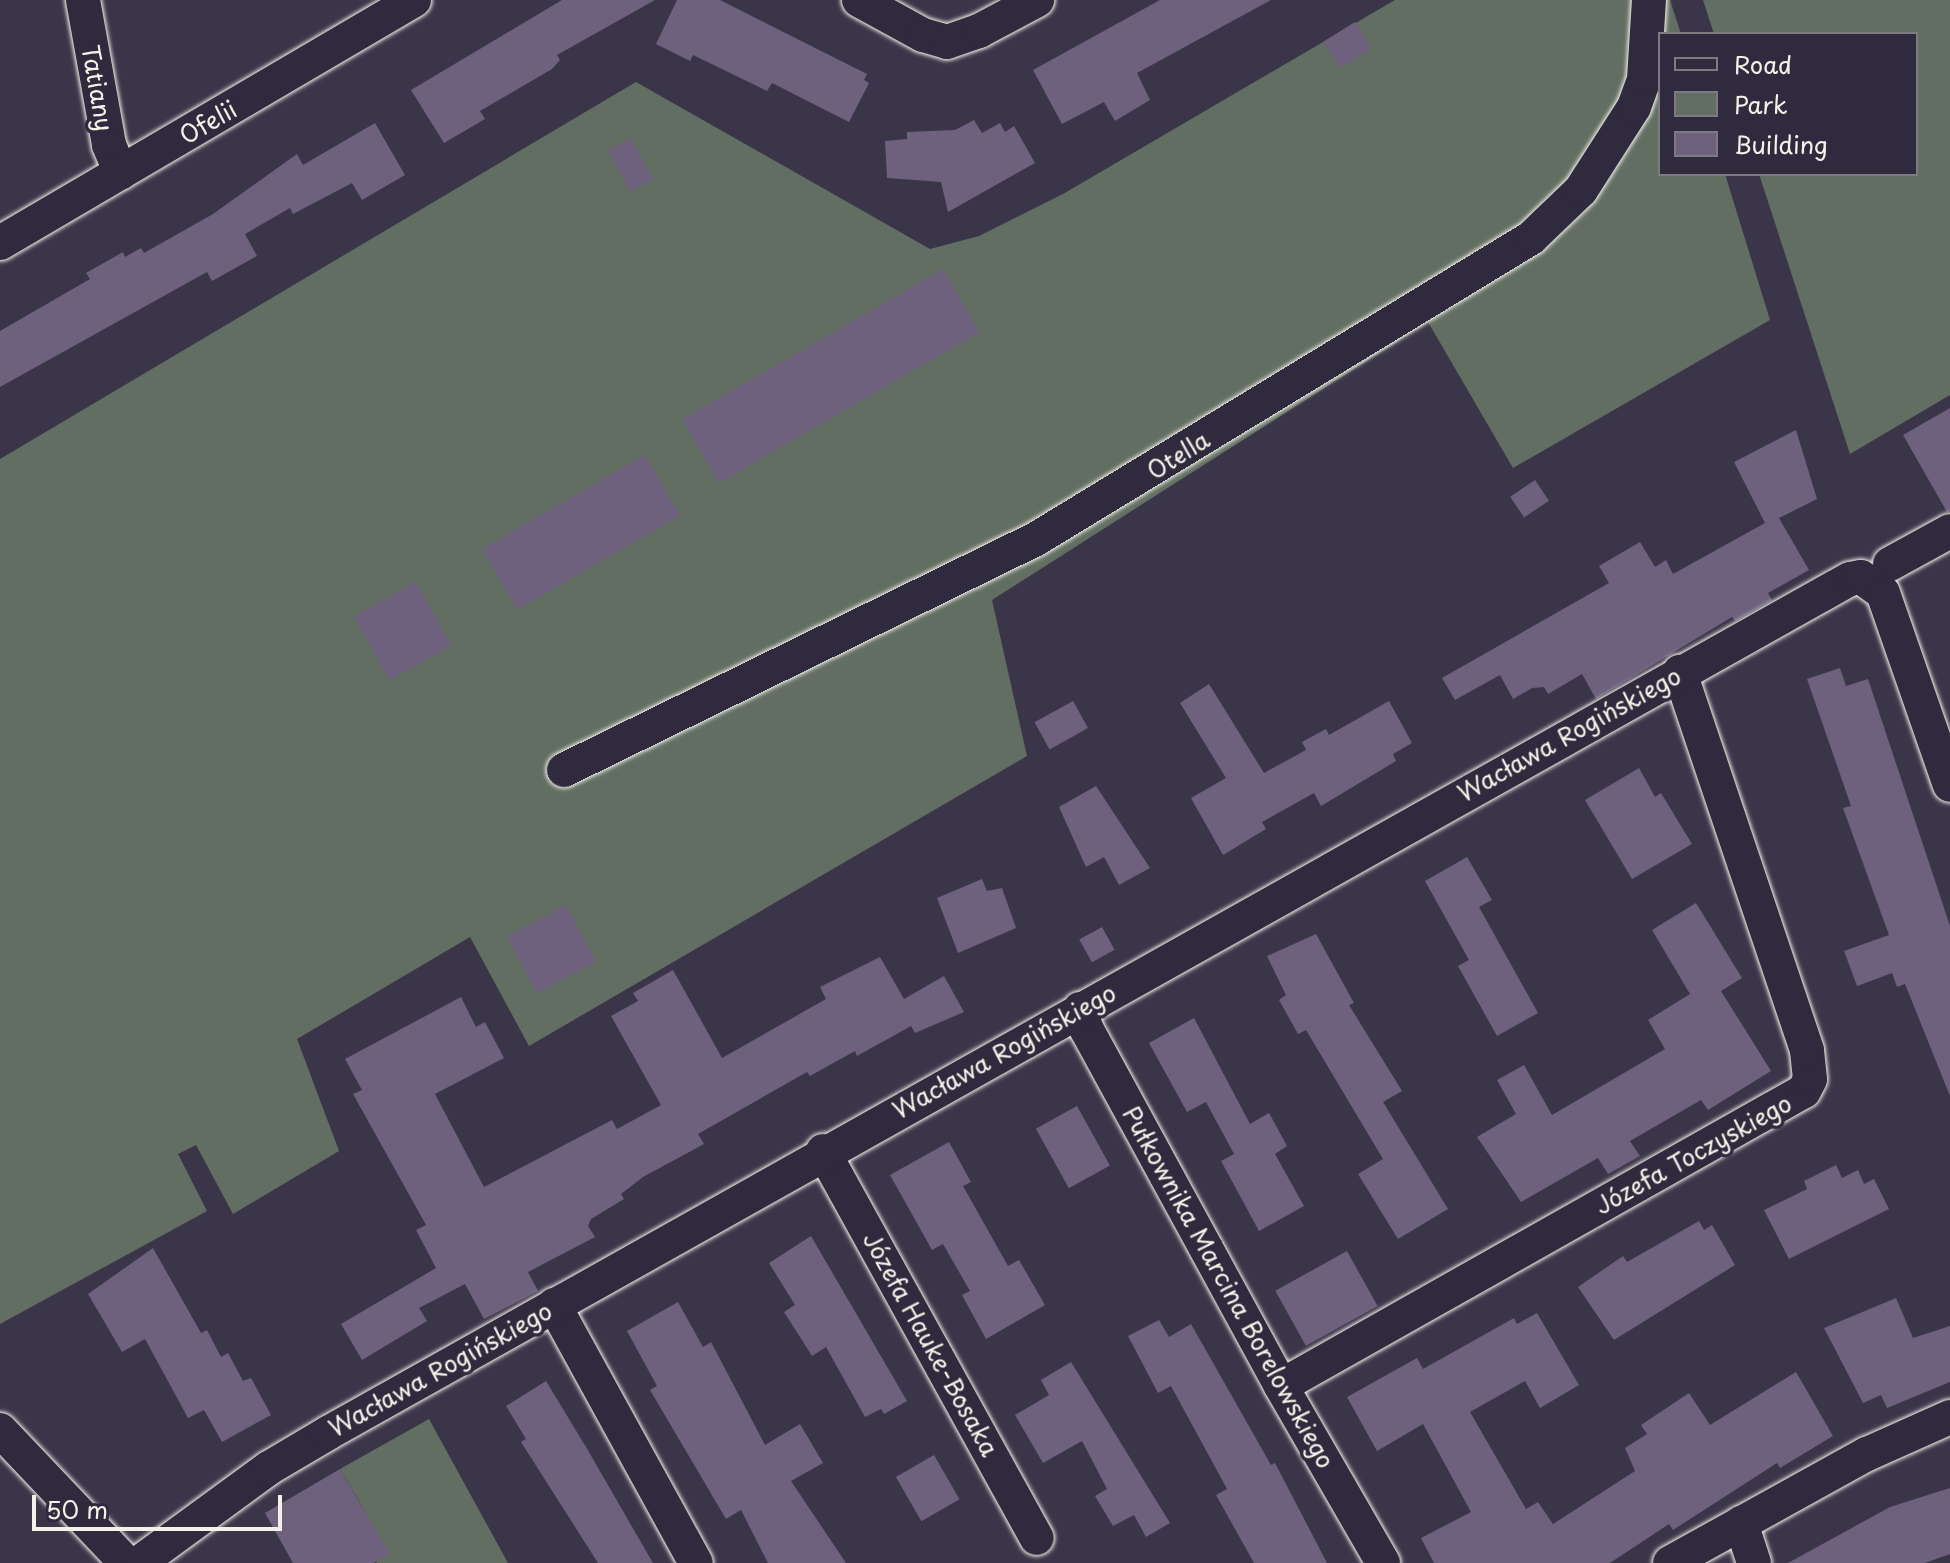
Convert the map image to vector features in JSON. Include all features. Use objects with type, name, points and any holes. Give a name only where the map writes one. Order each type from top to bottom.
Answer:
[{"type":"street","name":"Tatiany","points":[[83,0],[109,145],[121,173]]},
{"type":"street","name":"Ofelii","points":[[0,243],[414,0]]},
{"type":"street","points":[[859,0],[923,35],[947,42],[979,31],[1037,0]]},
{"type":"street","name":"Otella","points":[[564,770],[1036,539],[1531,238],[1581,190],[1634,107],[1644,79],[1649,0]]},
{"type":"street","points":[[1950,531],[1886,578],[1950,785]]},
{"type":"street","name":"Wacława Rogińskiego","points":[[139,1563],[269,1468],[823,1151],[1850,579],[1886,578]]},
{"type":"street","name":"Józefa Toczyskiego","points":[[1281,1386],[1804,1091],[1810,1079],[1807,1050],[1680,672]]},
{"type":"street","name":"Pułkownika Marcina Borelowskiego","points":[[1080,1009],[1087,1030],[1281,1386],[1383,1563]]},
{"type":"street","name":"Józefa Hauke-Bosaka","points":[[823,1151],[1037,1538]]},
{"type":"street","points":[[554,1305],[696,1563]]},
{"type":"street","points":[[1670,1563],[1867,1454],[1950,1417]]},
{"type":"street","points":[[0,1430],[126,1563]]},
{"type":"street","points":[[1741,1523],[1754,1563]]},
{"type":"green space","points":[[1395,0],[1670,0],[1680,32],[1658,32],[1658,176],[1726,176],[1770,320],[1513,468],[1428,322],[992,600],[1027,756],[529,1046],[470,937],[297,1039],[339,1151],[233,1214],[196,1145],[178,1154],[207,1211],[0,1324],[0,459],[636,82],[930,249],[979,236],[1063,194]]},
{"type":"green space","points":[[1703,0],[1950,0],[1950,395],[1850,454],[1760,176],[1918,176],[1918,32],[1713,32]]},
{"type":"green space","points":[[429,1419],[508,1563],[377,1563],[349,1515],[362,1506],[340,1469]]},
{"type":"building","points":[[562,0],[655,0],[557,55],[560,60],[552,69],[480,111],[485,119],[444,143],[411,90]]},
{"type":"building","points":[[677,0],[720,0],[867,74],[864,80],[869,83],[849,122],[772,83],[767,91],[693,55],[690,61],[656,44]]},
{"type":"building","points":[[1160,0],[1271,0],[1137,73],[1150,100],[1115,121],[1104,102],[1062,124],[1033,70]]},
{"type":"building","points":[[1355,22],[1371,48],[1340,68],[1324,42]]},
{"type":"building","points":[[974,120],[982,133],[1000,123],[1005,132],[1014,126],[1035,163],[948,212],[941,182],[887,178],[885,141],[907,139],[907,132],[955,130]]},
{"type":"building","points":[[375,123],[405,175],[362,200],[352,183],[293,214],[290,208],[245,234],[257,256],[212,281],[207,272],[0,387],[0,331],[90,279],[86,273],[123,252],[125,257],[141,248],[144,253],[213,214],[297,154],[303,165]]},
{"type":"building","points":[[631,138],[653,179],[630,192],[608,150]]},
{"type":"building","points":[[943,269],[980,332],[719,483],[682,420]]},
{"type":"building","points":[[1950,408],[1950,511],[1947,512],[1903,435]]},
{"type":"building","points":[[1796,430],[1817,499],[1779,518],[1809,570],[1768,593],[1772,600],[1735,621],[1732,617],[1596,699],[1582,674],[1548,694],[1544,687],[1532,688],[1513,699],[1500,675],[1455,700],[1442,678],[1609,583],[1599,566],[1640,542],[1655,567],[1666,560],[1673,574],[1765,523],[1734,462]]},
{"type":"building","points":[[645,455],[680,516],[517,610],[482,549]]},
{"type":"building","points":[[1535,480],[1549,501],[1524,518],[1510,497]]},
{"type":"building","points":[[416,582],[451,646],[389,680],[354,616]]},
{"type":"building","points":[[1840,668],[1846,686],[1868,679],[1950,926],[1950,1096],[1905,984],[1897,987],[1892,973],[1857,986],[1844,951],[1889,935],[1843,808],[1851,806],[1807,679]]},
{"type":"building","points":[[1209,684],[1264,773],[1306,750],[1302,742],[1326,729],[1329,735],[1389,701],[1412,743],[1393,754],[1396,761],[1321,806],[1314,793],[1262,822],[1266,829],[1223,855],[1191,798],[1226,778],[1180,703]]},
{"type":"building","points":[[1073,701],[1088,728],[1050,749],[1035,722]]},
{"type":"building","points":[[1639,768],[1655,797],[1661,793],[1692,844],[1632,879],[1585,800]]},
{"type":"building","points":[[1096,786],[1150,868],[1119,885],[1104,857],[1086,867],[1059,807]]},
{"type":"building","points":[[1467,857],[1492,900],[1479,907],[1538,1013],[1497,1036],[1458,966],[1469,960],[1425,881]]},
{"type":"building","points":[[982,879],[987,891],[1002,888],[1016,928],[958,953],[937,898]]},
{"type":"building","points":[[1696,903],[1742,978],[1721,991],[1771,1071],[1708,1110],[1701,1100],[1630,1141],[1640,1156],[1608,1174],[1598,1158],[1521,1202],[1477,1137],[1516,1114],[1497,1080],[1524,1065],[1552,1115],[1665,1049],[1648,1020],[1690,994],[1652,930]]},
{"type":"building","points":[[566,905],[596,962],[537,993],[507,936]]},
{"type":"building","points":[[1102,927],[1115,950],[1092,962],[1079,940]]},
{"type":"building","points":[[1316,934],[1354,1003],[1349,1005],[1402,1091],[1383,1102],[1448,1209],[1398,1239],[1358,1174],[1383,1159],[1306,1030],[1298,1034],[1279,1000],[1286,995],[1267,956]]},
{"type":"building","points":[[880,957],[904,999],[944,976],[964,1012],[915,1033],[911,1026],[857,1056],[855,1051],[810,1076],[807,1072],[698,1134],[704,1144],[643,1177],[621,1194],[624,1199],[591,1219],[588,1226],[595,1237],[528,1272],[538,1291],[484,1319],[465,1284],[419,1308],[427,1321],[362,1360],[341,1324],[436,1268],[416,1230],[426,1225],[353,1094],[362,1090],[345,1059],[461,997],[476,1027],[485,1022],[504,1058],[435,1094],[484,1187],[612,1120],[617,1129],[661,1105],[611,1016],[638,1001],[633,993],[673,970],[722,1058],[826,999],[820,987]]},
{"type":"building","points":[[1194,1018],[1250,1124],[1269,1113],[1287,1146],[1275,1154],[1304,1206],[1259,1231],[1221,1161],[1234,1154],[1206,1102],[1187,1112],[1149,1043]]},
{"type":"building","points":[[1077,1106],[1110,1165],[1069,1188],[1036,1129]]},
{"type":"building","points":[[949,1142],[971,1182],[963,1186],[1008,1266],[1019,1260],[1045,1305],[986,1339],[962,1295],[970,1291],[943,1244],[932,1250],[890,1175]]},
{"type":"building","points":[[1836,1165],[1842,1178],[1858,1170],[1864,1184],[1874,1179],[1889,1209],[1789,1259],[1764,1210],[1807,1189],[1804,1181]]},
{"type":"building","points":[[1699,1221],[1704,1230],[1712,1225],[1735,1265],[1614,1340],[1578,1287],[1623,1256],[1627,1262]]},
{"type":"building","points":[[811,1236],[907,1401],[884,1414],[881,1409],[865,1417],[826,1347],[812,1356],[784,1312],[795,1305],[769,1263]]},
{"type":"building","points":[[153,1248],[201,1333],[207,1330],[221,1357],[228,1353],[243,1381],[251,1378],[271,1415],[222,1442],[204,1410],[188,1418],[145,1339],[122,1352],[88,1294]]},
{"type":"building","points":[[1347,1251],[1378,1306],[1306,1346],[1275,1291]]},
{"type":"building","points":[[1896,1298],[1913,1338],[1950,1326],[1950,1382],[1887,1408],[1881,1395],[1863,1403],[1824,1328]]},
{"type":"building","points":[[678,1302],[703,1347],[711,1342],[765,1445],[800,1424],[823,1463],[791,1481],[846,1563],[768,1563],[741,1510],[726,1519],[650,1390],[657,1386],[627,1331]]},
{"type":"building","points":[[1537,1313],[1579,1385],[1540,1408],[1525,1381],[1470,1412],[1526,1509],[1538,1502],[1553,1524],[1635,1471],[1625,1448],[1647,1434],[1641,1425],[1689,1393],[1710,1425],[1796,1372],[1833,1436],[1780,1468],[1777,1463],[1673,1530],[1669,1524],[1610,1563],[1434,1563],[1421,1538],[1471,1512],[1423,1424],[1377,1451],[1347,1397],[1417,1358],[1423,1369],[1514,1318],[1517,1324]]},
{"type":"building","points":[[1159,1320],[1169,1337],[1191,1324],[1271,1465],[1275,1463],[1327,1563],[1254,1563],[1216,1495],[1227,1489],[1171,1386],[1158,1393],[1128,1336]]},
{"type":"building","points":[[1071,1362],[1170,1523],[1146,1537],[1134,1515],[1113,1526],[1095,1496],[1107,1489],[1082,1441],[1043,1463],[1015,1415],[1049,1395],[1041,1380]]},
{"type":"building","points":[[546,1381],[653,1563],[598,1563],[521,1442],[526,1439],[506,1406]]},
{"type":"building","points":[[934,1455],[959,1499],[921,1521],[896,1477]]},
{"type":"building","points":[[340,1469],[390,1554],[374,1563],[293,1563],[265,1513]]},
{"type":"building","points":[[1950,1488],[1950,1554],[1925,1563],[1788,1563],[1890,1507]]}]
